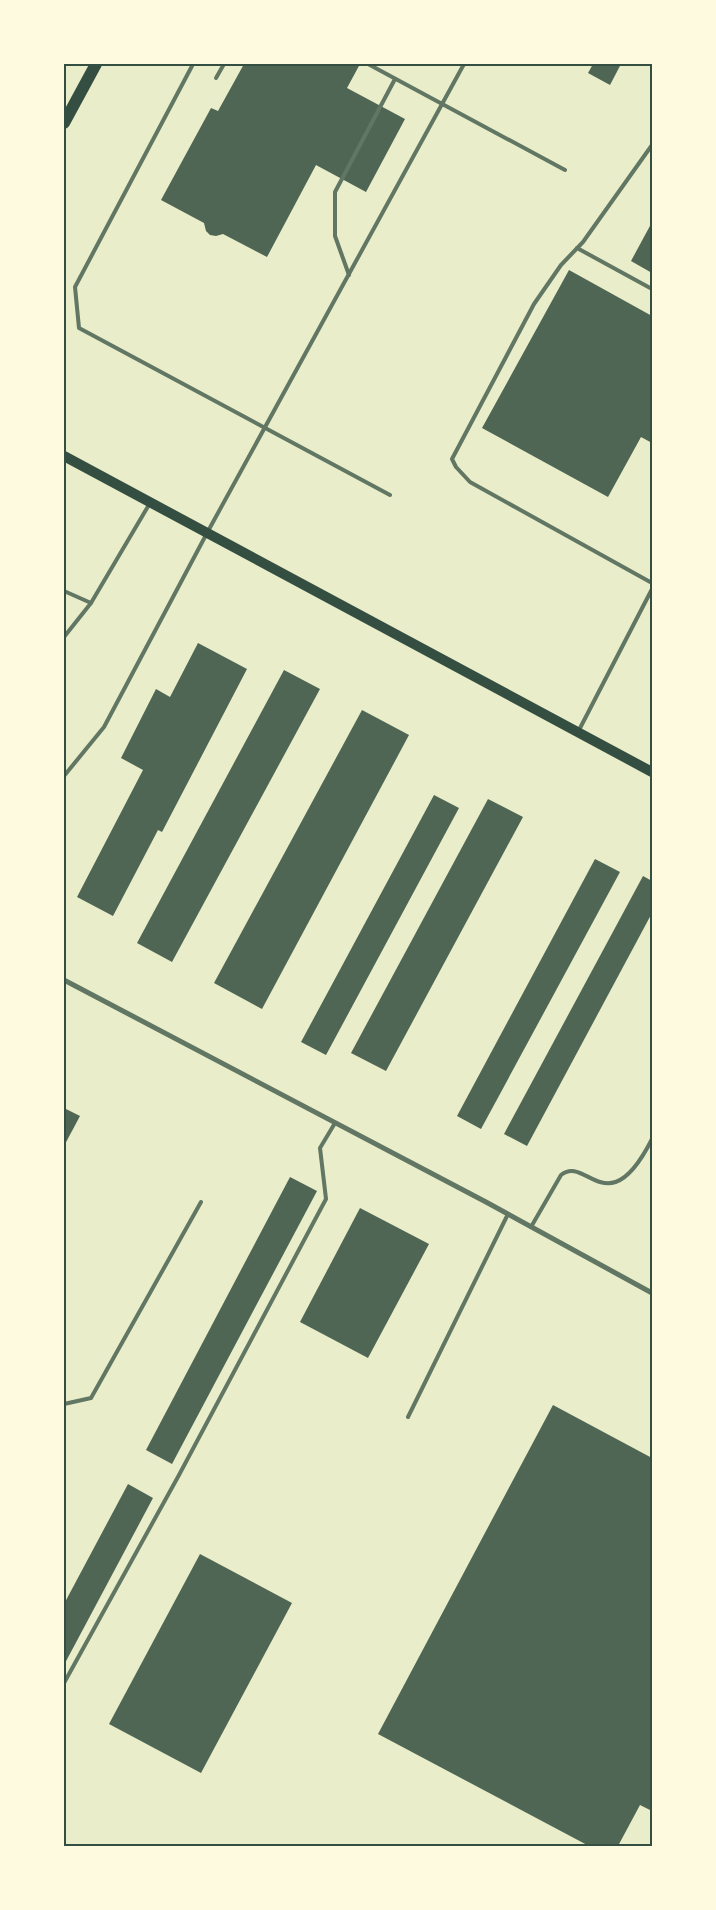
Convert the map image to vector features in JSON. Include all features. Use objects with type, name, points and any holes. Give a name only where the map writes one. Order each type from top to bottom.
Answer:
[{"type":"main road","points":[[64,124],[96,64]]},
{"type":"main road","points":[[64,456],[652,772]]},
{"type":"street","points":[[64,980],[508,1214],[652,1293]]},
{"type":"lane","points":[[216,78],[224,64]]},
{"type":"lane","points":[[368,64],[565,170]]},
{"type":"lane","points":[[64,776],[104,727],[207,533],[464,64]]},
{"type":"lane","points":[[192,66],[75,287],[79,328],[390,495]]},
{"type":"lane","points":[[349,275],[335,236],[335,192],[395,79]]},
{"type":"lane","points":[[652,145],[577,248],[561,265],[534,304],[452,459],[456,467],[470,482],[652,583]]},
{"type":"lane","points":[[577,248],[652,289]]},
{"type":"lane","points":[[64,637],[91,603],[150,503]]},
{"type":"lane","points":[[578,732],[652,590]]},
{"type":"lane","points":[[64,591],[91,603]]},
{"type":"lane","points":[[64,1683],[184,1466],[326,1198],[320,1148],[335,1123]]},
{"type":"lane","points":[[531,1227],[561,1175],[566,1171],[570,1169],[576,1170],[602,1183],[620,1182],[635,1169],[652,1139]]},
{"type":"lane","points":[[64,1404],[92,1398],[201,1202]]},
{"type":"lane","points":[[408,1417],[508,1214]]},
{"type":"building","points":[[244,64],[360,64],[347,88],[405,119],[366,192],[316,165],[267,257],[223,234],[210,235],[206,231],[204,223],[161,200],[211,108],[218,111]]},
{"type":"building","points":[[593,64],[621,64],[610,85],[588,73]]},
{"type":"building","points":[[652,224],[652,273],[631,261]]},
{"type":"building","points":[[569,270],[652,316],[652,443],[641,437],[608,497],[482,428]]},
{"type":"building","points":[[198,643],[247,669],[162,832],[158,830],[113,916],[77,897],[143,770],[121,758],[156,689],[170,697]]},
{"type":"building","points":[[284,670],[320,689],[172,962],[137,943]]},
{"type":"building","points":[[362,710],[409,735],[262,1009],[214,983]]},
{"type":"building","points":[[434,795],[459,808],[326,1055],[301,1042]]},
{"type":"building","points":[[488,799],[523,817],[386,1071],[351,1053]]},
{"type":"building","points":[[595,859],[620,872],[481,1129],[457,1116]]},
{"type":"building","points":[[643,876],[652,881],[652,913],[527,1146],[504,1134]]},
{"type":"building","points":[[64,1108],[80,1116],[64,1146]]},
{"type":"building","points":[[290,1177],[317,1191],[172,1464],[146,1450]]},
{"type":"building","points":[[360,1208],[429,1244],[368,1358],[300,1322]]},
{"type":"building","points":[[553,1405],[652,1458],[652,1811],[640,1805],[618,1846],[589,1846],[378,1734]]},
{"type":"building","points":[[128,1484],[153,1498],[64,1665],[64,1604]]},
{"type":"building","points":[[200,1554],[292,1603],[201,1773],[109,1724]]}]
